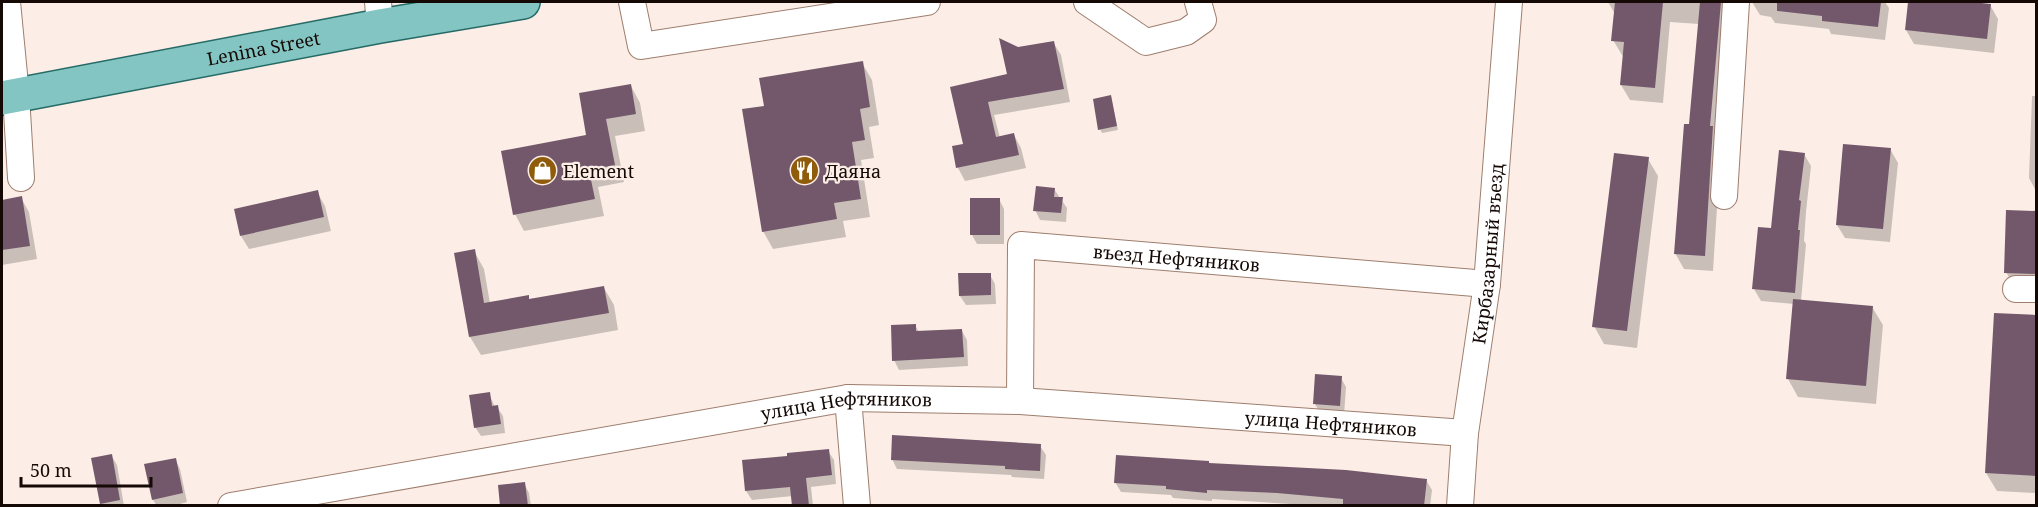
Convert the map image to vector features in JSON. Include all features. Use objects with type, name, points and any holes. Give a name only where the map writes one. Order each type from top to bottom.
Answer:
[{"type":"main road","name":"Lenina Street","points":[[9,96],[379,14],[523,2]]},
{"type":"street","points":[[7,2],[9,96],[21,178]]},
{"type":"street","points":[[632,2],[640,46],[927,2]]},
{"type":"street","points":[[1087,2],[1146,42],[1186,32],[1203,20],[1198,2]]},
{"type":"street","name":"Кирбазарный въезд","points":[[1460,506],[1465,433],[1487,284],[1509,2]]},
{"type":"street","points":[[1724,196],[1736,2]]},
{"type":"street","name":"въезд Нефтяников","points":[[1020,401],[1021,245],[1487,284]]},
{"type":"street","points":[[848,398],[857,506]]},
{"type":"street","name":"улица Нефтяников","points":[[233,505],[848,398],[1020,401],[1465,433]]},
{"type":"building","points":[[1615,2],[1663,2],[1655,88],[1620,85],[1624,42],[1611,41]]},
{"type":"building","points":[[1700,2],[1721,2],[1710,126],[1713,126],[1705,256],[1674,254],[1684,124],[1689,124]]},
{"type":"building","points":[[1777,2],[1881,2],[1878,27],[1822,21],[1822,16],[1777,11]]},
{"type":"building","points":[[1908,2],[1991,4],[1987,39],[1905,30]]},
{"type":"building","points":[[999,38],[1018,47],[1054,41],[1064,89],[988,102],[996,137],[1014,133],[1019,155],[956,168],[952,146],[963,144],[950,87],[1007,74]]},
{"type":"building","name":"Даяна","points":[[863,61],[870,107],[860,109],[865,140],[852,142],[861,199],[834,203],[837,219],[762,232],[742,109],[764,106],[759,78]]},
{"type":"building","points":[[631,84],[636,114],[606,119],[615,165],[589,170],[595,199],[513,215],[501,151],[586,135],[579,93]]},
{"type":"building","points":[[1111,95],[1117,126],[1098,130],[1093,99]]},
{"type":"building","points":[[1843,144],[1891,148],[1883,229],[1836,225]]},
{"type":"building","points":[[1779,150],[1805,153],[1799,200],[1801,201],[1798,230],[1800,230],[1795,293],[1752,289],[1758,227],[1771,228]]},
{"type":"building","points":[[1614,153],[1649,157],[1627,331],[1592,327]]},
{"type":"building","points":[[1036,186],[1055,188],[1054,197],[1063,197],[1061,213],[1033,211]]},
{"type":"building","points":[[318,190],[324,217],[240,236],[234,209]]},
{"type":"building","points":[[22,196],[30,246],[2,250],[2,200]]},
{"type":"building","points":[[970,198],[1000,198],[1000,235],[970,235]]},
{"type":"building","points":[[2006,210],[2037,211],[2037,274],[2004,273]]},
{"type":"building","points":[[475,249],[484,303],[529,295],[529,299],[604,286],[609,313],[469,337],[454,253]]},
{"type":"building","points":[[958,273],[991,273],[991,295],[959,296]]},
{"type":"building","points":[[1793,299],[1873,306],[1866,386],[1786,379]]},
{"type":"building","points":[[1994,313],[2037,315],[2037,476],[1985,473]]},
{"type":"building","points":[[916,324],[916,331],[962,329],[964,357],[892,361],[891,325]]},
{"type":"building","points":[[1315,374],[1342,376],[1340,406],[1313,404]]},
{"type":"building","points":[[490,392],[492,406],[498,405],[501,424],[474,428],[469,395]]},
{"type":"building","points":[[892,435],[1041,444],[1040,471],[1005,469],[1005,466],[891,460]]},
{"type":"building","points":[[829,449],[832,475],[806,478],[809,506],[792,506],[790,487],[745,491],[742,460]]},
{"type":"building","points":[[112,454],[120,500],[100,504],[91,458]]},
{"type":"building","points":[[1116,455],[1209,461],[1209,463],[1346,470],[1427,479],[1424,506],[1351,506],[1343,505],[1343,499],[1277,493],[1207,490],[1207,493],[1166,489],[1166,486],[1114,483]]},
{"type":"building","points":[[176,458],[183,493],[152,500],[144,464]]},
{"type":"building","points":[[525,482],[528,506],[500,506],[498,485]]},
{"type":"place","name":"Element","points":[[542,171]]},
{"type":"place","name":"Даяна","points":[[804,171]]}]
